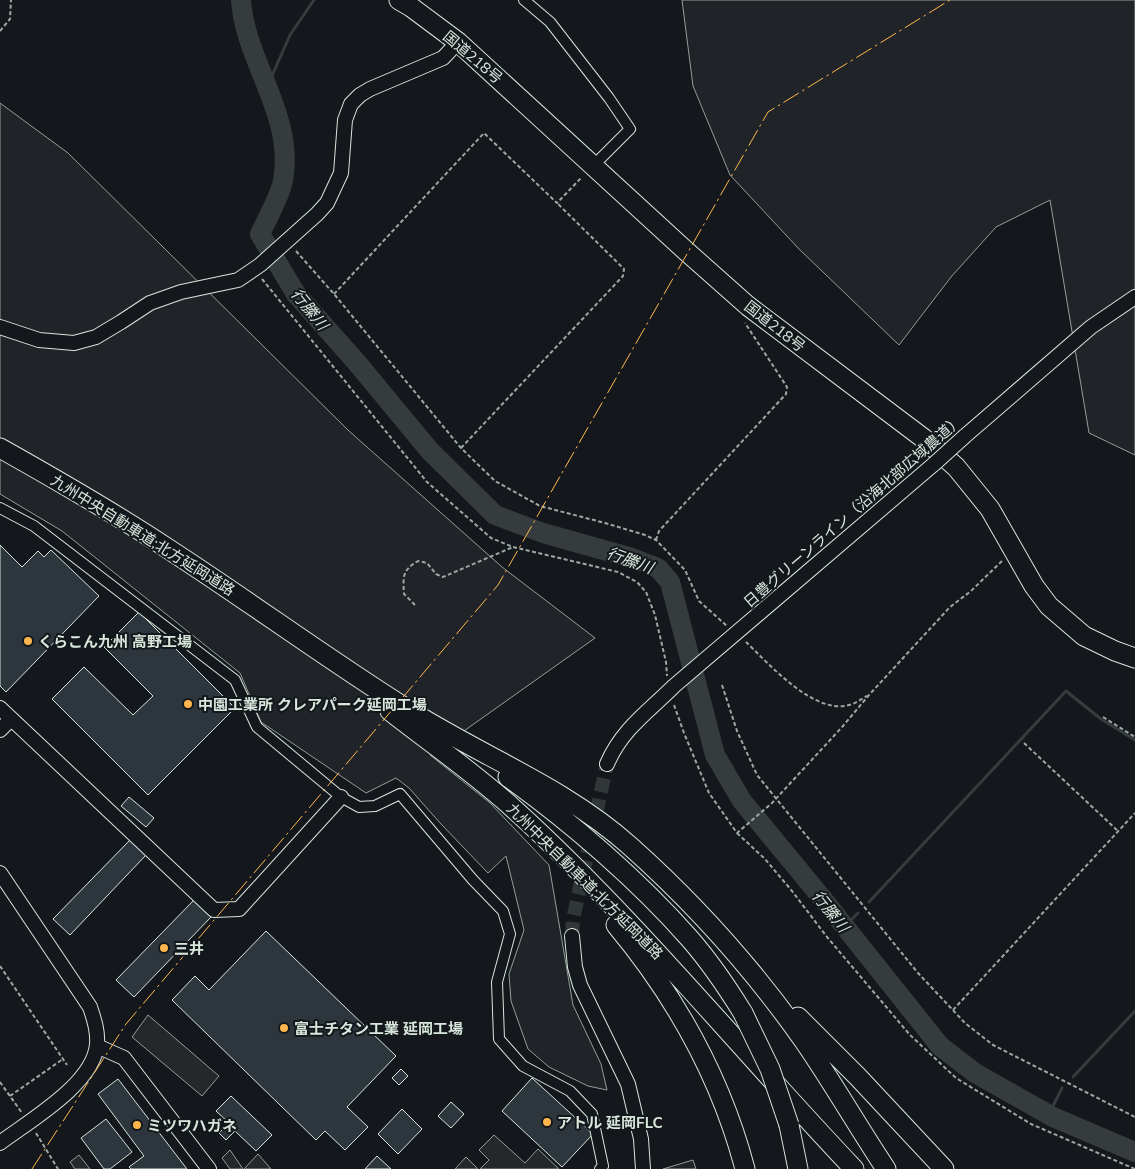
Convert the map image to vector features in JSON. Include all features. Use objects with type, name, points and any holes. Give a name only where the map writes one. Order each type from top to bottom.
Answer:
[{"type":"highway","name":"国道218号","points":[[399,0],[458,42],[748,306],[923,438],[956,467],[990,508],[1034,586],[1049,606],[1084,636],[1135,658]]},
{"type":"highway","name":"九州中央自動車道;北方延岡道路","points":[[0,448],[54,478],[168,548],[283,628],[437,728],[546,786],[595,818],[623,840],[651,865],[723,938],[803,1039],[886,1169]]},
{"type":"highway","name":"九州中央自動車道;北方延岡道路","points":[[283,628],[467,769],[515,810],[605,897],[854,1169]]},
{"type":"highway","points":[[437,728],[528,791],[619,869],[671,918],[691,940],[708,961],[743,1013],[770,1068],[789,1125],[798,1169]]},
{"type":"highway","points":[[436,747],[523,825],[560,862],[592,897],[647,966],[692,1034],[714,1078],[734,1130],[745,1169]]},
{"type":"highway","points":[[723,938],[944,1169]]},
{"type":"street","points":[[524,0],[550,22],[609,98],[630,130],[594,165]]},
{"type":"street","points":[[0,327],[39,340],[74,343],[96,337],[150,303],[181,292],[238,280],[257,267],[317,214],[334,190],[341,174],[345,120],[351,104],[370,89],[443,58],[458,42]]},
{"type":"street","name":"日豊グリーンライン（沿海北部広域農道）","points":[[606,764],[627,730],[671,688],[1092,327],[1135,296]]},
{"type":"street","points":[[0,508],[34,526],[235,680],[257,727],[341,797],[359,807],[375,806],[400,794],[473,880],[503,911],[510,934],[497,982],[499,1039],[523,1066],[570,1091],[592,1114],[603,1166],[600,1169]]},
{"type":"street","points":[[0,708],[214,910],[239,909],[341,797]]},
{"type":"street","points":[[0,730],[11,719]]},
{"type":"street","points":[[0,873],[90,1007],[96,1029],[97,1046],[87,1072],[66,1094],[0,1143]]},
{"type":"street","points":[[572,936],[575,967],[580,985],[628,1084],[641,1139],[644,1169]]},
{"type":"street","points":[[97,1046],[124,1058],[209,1169]]},
{"type":"path","points":[[0,31],[10,19],[11,0]]},
{"type":"path","points":[[334,294],[484,133],[624,269],[623,276],[461,448]]},
{"type":"path","points":[[557,203],[594,165]]},
{"type":"path","points":[[286,241],[334,294],[461,448],[495,481],[540,506],[604,522],[656,540],[685,570],[699,601],[780,675],[805,695],[832,705],[849,705],[869,695]]},
{"type":"path","points":[[257,267],[427,482],[490,538],[513,547],[618,572],[636,582],[646,592],[655,615],[671,688],[684,733],[709,793],[738,832],[792,890],[827,937],[910,1035],[956,1078],[1031,1124],[1135,1169]]},
{"type":"path","points":[[656,540],[660,531],[786,394],[787,388],[744,321]]},
{"type":"path","points":[[415,605],[404,594],[403,578],[408,567],[418,561],[427,563],[436,574],[444,576],[513,547]]},
{"type":"path","points":[[738,832],[772,803],[844,726],[869,695],[950,607],[971,591],[1013,549]]},
{"type":"path","points":[[722,684],[737,731],[757,775],[918,973],[965,1023],[993,1045],[1135,1117]]},
{"type":"path","points":[[1103,717],[1135,737]]},
{"type":"path","points":[[1024,743],[1118,831]]},
{"type":"path","points":[[953,1010],[1135,813]]},
{"type":"path","points":[[0,966],[67,1065]]},
{"type":"path","points":[[10,1096],[63,1059]]},
{"type":"shaded area","points":[[682,0],[1135,0],[1135,455],[1089,433],[1050,200],[996,227],[951,277],[899,345],[799,249],[730,175],[693,86]]},
{"type":"shaded area","points":[[0,103],[68,153],[349,431],[502,567],[595,638],[430,755],[490,803],[549,865],[573,1005],[601,1064],[607,1090],[588,1086],[549,1067],[528,1049],[511,1001],[509,974],[524,930],[506,856],[488,873],[409,788],[396,778],[366,793],[261,722],[240,673],[62,531],[0,494]]},
{"type":"shaded area","points":[[148,1015],[219,1076],[202,1096],[132,1037]]},
{"type":"shaded area","points":[[494,1135],[525,1163],[538,1149],[559,1169],[480,1169],[489,1160],[479,1150]]},
{"type":"shaded area","points":[[230,1150],[243,1169],[230,1169],[222,1158]]},
{"type":"shaded area","points":[[258,1154],[271,1169],[244,1169]]},
{"type":"shaded area","points":[[79,1155],[90,1169],[75,1169],[70,1162]]},
{"type":"shaded area","points":[[466,1157],[478,1169],[455,1169]]},
{"type":"shaded area","points":[[693,1160],[696,1169],[663,1169]]},
{"type":"building","name":"くらこん九州 高野工場","points":[[0,545],[22,567],[38,551],[44,557],[51,550],[99,596],[6,692],[0,686]]},
{"type":"building","name":"中園工業所 クレアパーク延岡工場","points":[[139,612],[235,708],[148,795],[52,699],[84,667],[133,715],[153,696],[104,647]]},
{"type":"building","points":[[129,797],[154,818],[146,827],[121,806]]},
{"type":"building","points":[[130,840],[146,855],[70,935],[53,919]]},
{"type":"building","name":"三井","points":[[195,899],[212,916],[134,997],[116,980]]},
{"type":"building","name":"富士チタン工業 延岡工場","points":[[266,931],[396,1056],[347,1107],[368,1127],[345,1150],[325,1131],[316,1140],[172,1000],[195,976],[209,990]]},
{"type":"building","points":[[401,1069],[408,1076],[399,1085],[392,1078]]},
{"type":"building","name":"アトル 延岡FLC","points":[[532,1078],[593,1134],[562,1167],[502,1111]]},
{"type":"building","name":"ミツワハガネ","points":[[118,1079],[187,1169],[131,1169],[129,1167],[144,1156],[98,1094]]},
{"type":"building","points":[[231,1096],[272,1135],[256,1151],[235,1131],[226,1140],[219,1133],[229,1123],[216,1111]]},
{"type":"building","points":[[451,1102],[464,1114],[451,1128],[438,1116]]},
{"type":"building","points":[[402,1109],[422,1129],[398,1154],[378,1134]]},
{"type":"building","points":[[106,1119],[132,1152],[110,1169],[104,1169],[81,1138]]},
{"type":"building","points":[[377,1156],[391,1169],[365,1169]]},
{"type":"waterway","name":"行縢川","points":[[241,0],[244,23],[276,111],[285,157],[283,181],[260,234],[296,294],[358,364],[430,451],[495,515],[543,533],[632,558],[658,568],[670,582],[715,755],[742,801],[940,1046],[975,1073],[1053,1117],[1135,1152]]},
{"type":"waterway","points":[[267,87],[290,35],[314,0]]},
{"type":"waterway","points":[[869,902],[1066,691],[1101,719],[1135,740]]},
{"type":"waterway","points":[[845,926],[858,913]]},
{"type":"waterway","points":[[1073,1077],[1135,1011]]},
{"type":"waterway","points":[[1049,1114],[1062,1088]]},
{"type":"tunnel","points":[[572,936],[573,919],[607,764]]},
{"type":"power","points":[[32,1169],[126,1024],[498,585],[768,112],[950,0]]},
{"type":"place","name":"くらこん九州 高野工場","points":[[28,641]]},
{"type":"place","name":"中園工業所 クレアパーク延岡工場","points":[[188,704]]},
{"type":"place","name":"三井","points":[[164,948]]},
{"type":"place","name":"富士チタン工業 延岡工場","points":[[284,1028]]},
{"type":"place","name":"アトル 延岡FLC","points":[[547,1122]]},
{"type":"place","name":"ミツワハガネ","points":[[137,1125]]}]
